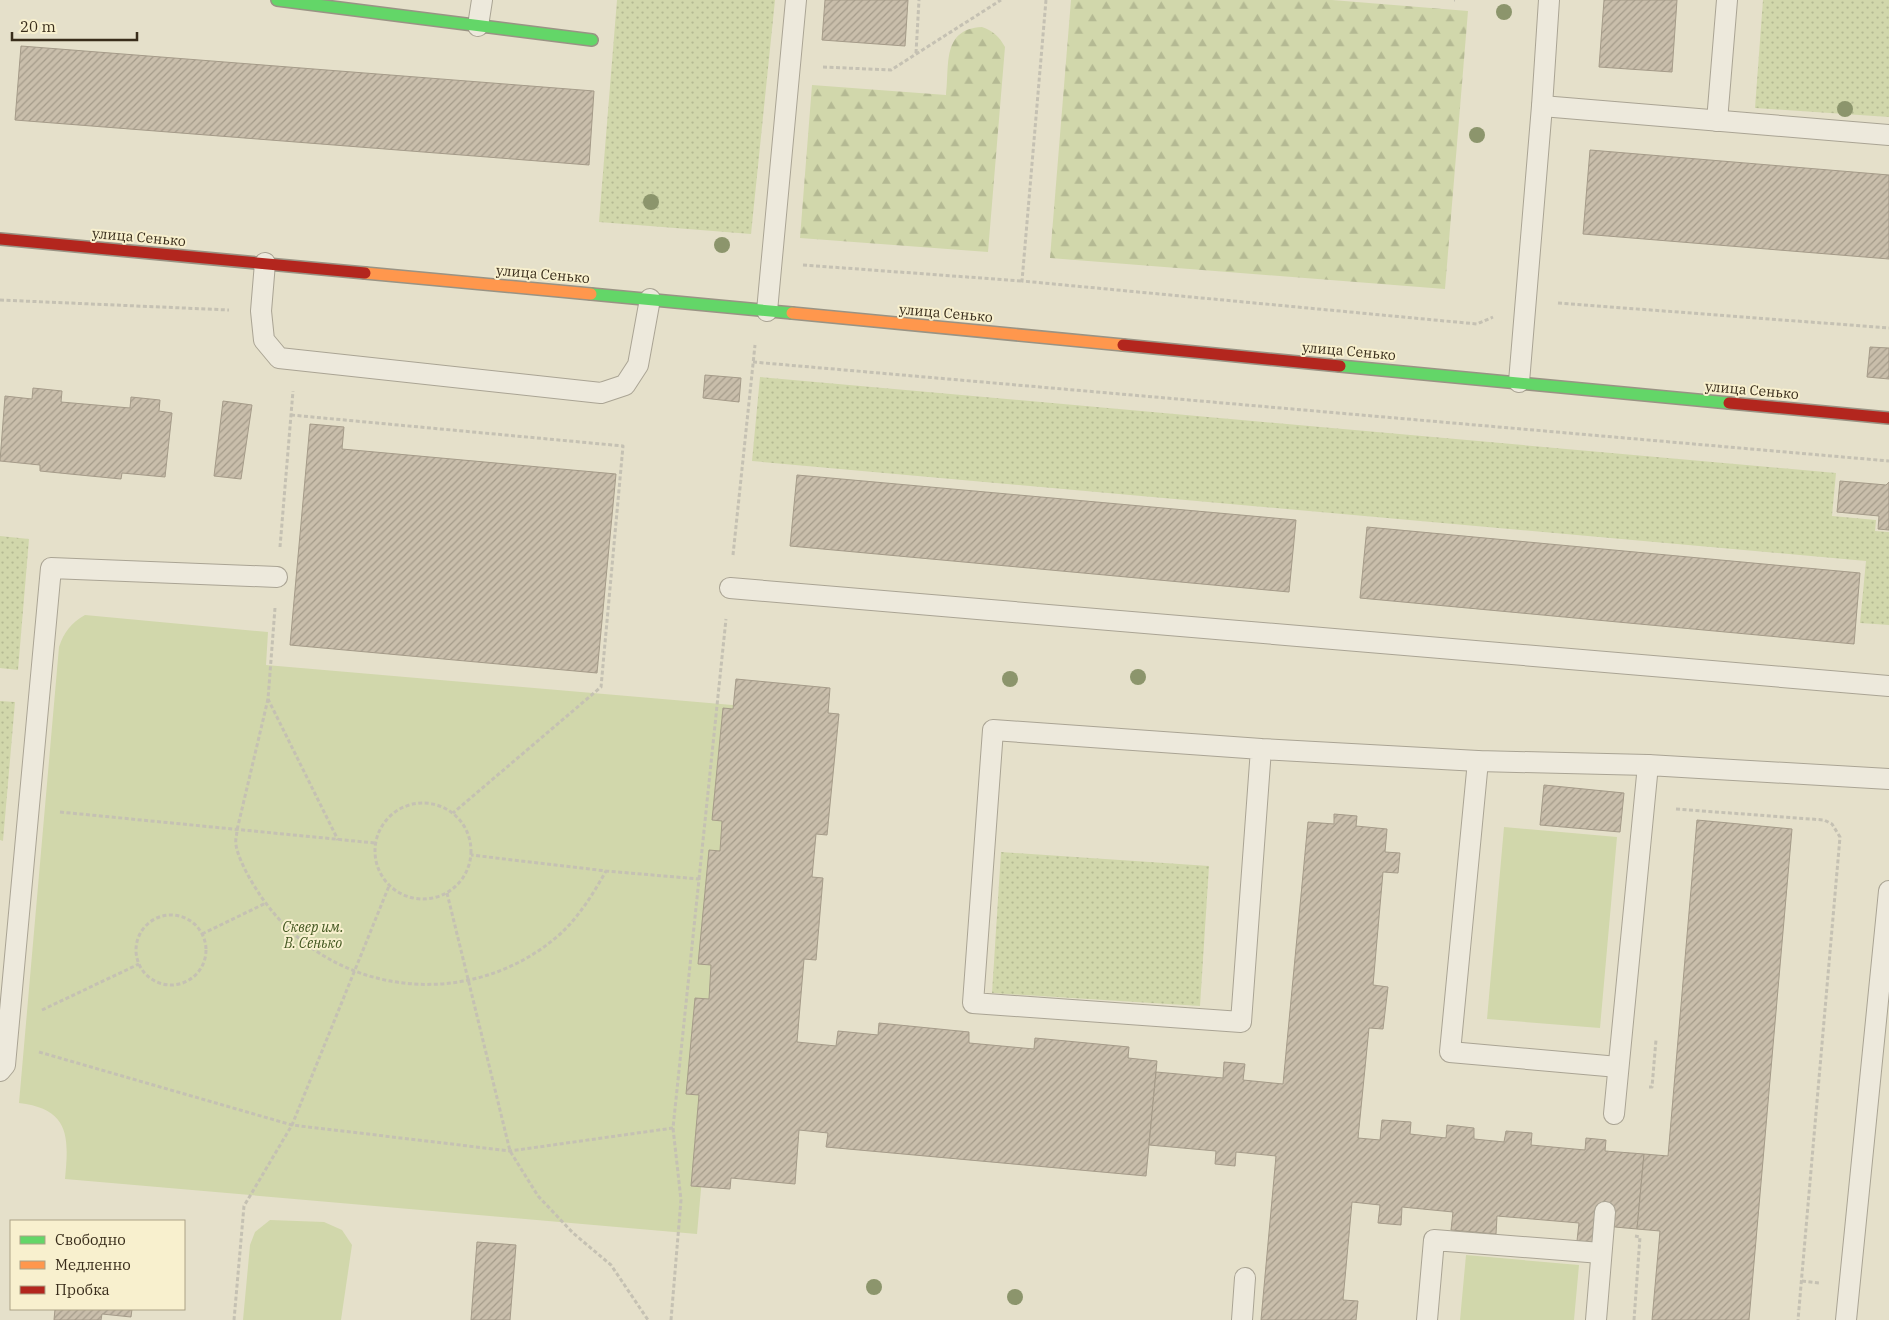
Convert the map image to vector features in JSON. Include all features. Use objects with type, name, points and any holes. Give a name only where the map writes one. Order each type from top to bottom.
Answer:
[{"type":"street","points":[[277,0],[592,40]]},
{"type":"street","name":"улица Сенько","points":[[0,240],[650,299],[1889,418]]},
{"type":"lane","points":[[478,26],[482,0]]},
{"type":"lane","points":[[767,311],[796,0]]},
{"type":"lane","points":[[1519,382],[1549,0]]},
{"type":"lane","points":[[1717,121],[1727,0]]},
{"type":"lane","points":[[1542,106],[1889,135]]},
{"type":"lane","points":[[265,263],[261,311],[264,340],[280,358],[602,393],[624,385],[638,365],[650,299]]},
{"type":"lane","points":[[0,1071],[5,1065],[51,568],[277,577]]},
{"type":"lane","points":[[730,588],[1889,686]]},
{"type":"lane","points":[[1261,749],[1241,1022],[973,1003],[993,730],[1478,762],[1648,765],[1889,779]]},
{"type":"lane","points":[[1478,762],[1450,1052],[1617,1076]]},
{"type":"lane","points":[[1614,1114],[1648,765]]},
{"type":"lane","points":[[1846,1320],[1889,891]]},
{"type":"lane","points":[[1596,1320],[1605,1212]]},
{"type":"lane","points":[[1427,1320],[1434,1240],[1601,1253]]},
{"type":"lane","points":[[1242,1320],[1245,1278]]},
{"type":"path","points":[[916,54],[919,0]]},
{"type":"path","points":[[790,65],[891,70],[1001,0]]},
{"type":"path","points":[[1022,281],[1046,0]]},
{"type":"path","points":[[772,263],[1022,281],[1477,324],[1526,301],[1889,328]]},
{"type":"path","points":[[0,300],[261,311]]},
{"type":"path","points":[[753,362],[1889,461]]},
{"type":"path","points":[[291,415],[623,446],[601,686],[453,813]]},
{"type":"path","points":[[268,699],[237,830],[236,845],[252,881],[266,903],[284,925],[305,944],[329,959],[354,971],[381,980],[410,985],[468,981],[492,974],[540,950],[560,934],[594,894],[606,871]]},
{"type":"path","points":[[425,802],[433,803],[453,813],[467,832],[471,855],[464,876],[459,883],[447,893],[432,898],[417,899],[402,895],[389,886],[377,866],[375,843],[384,822],[395,811],[410,804],[425,802]]},
{"type":"path","points":[[1675,818],[1676,808],[1824,820],[1832,824],[1840,837],[1798,1320]]},
{"type":"path","points":[[29,809],[375,843]]},
{"type":"path","points":[[471,855],[606,871],[699,879],[673,1128],[681,1200],[671,1320]]},
{"type":"path","points":[[234,1320],[244,1206],[292,1125],[389,886]]},
{"type":"path","points":[[447,893],[510,1151],[538,1196],[573,1234],[610,1265],[648,1320]]},
{"type":"path","points":[[202,934],[266,903]]},
{"type":"path","points":[[165,916],[178,916],[194,924],[202,934],[205,939],[206,952],[204,964],[197,974],[187,982],[175,985],[162,984],[146,974],[139,964],[138,940],[144,929],[153,920],[165,916]]},
{"type":"path","points":[[8,1034],[139,964]]},
{"type":"path","points":[[8,1034],[292,1125],[510,1151],[673,1128]]},
{"type":"path","points":[[1617,1076],[1652,1088],[1656,1039]]},
{"type":"green space","points":[[617,0],[775,0],[751,234],[599,222]]},
{"type":"green space","points":[[1071,0],[1332,0],[1468,11],[1445,289],[1050,258]]},
{"type":"green space","points":[[1763,0],[1889,0],[1889,117],[1755,108]]},
{"type":"green space","points":[[982,27],[995,34],[1005,47],[988,252],[800,238],[812,85],[946,95],[948,61],[954,42],[960,34],[969,29]]},
{"type":"green space","points":[[760,377],[1836,473],[1832,516],[1876,520],[1875,531],[1889,532],[1889,625],[1860,623],[1866,561],[752,461]]},
{"type":"green space","points":[[0,536],[29,539],[18,670],[0,668]]},
{"type":"green space","name":"Сквер им. В. Сенько","points":[[85,615],[268,632],[266,665],[744,706],[697,1234],[65,1179],[67,1150],[63,1128],[57,1119],[48,1112],[36,1106],[19,1103],[59,647],[69,628]]},
{"type":"green space","points":[[0,701],[15,702],[3,841],[0,840]]},
{"type":"green space","points":[[1504,827],[1617,837],[1600,1028],[1487,1019]]},
{"type":"green space","points":[[1001,852],[1209,866],[1200,1006],[992,993]]},
{"type":"green space","points":[[270,1220],[324,1222],[342,1230],[352,1245],[341,1320],[243,1320],[250,1245],[255,1232]]},
{"type":"green space","points":[[1466,1255],[1579,1265],[1574,1320],[1460,1320]]},
{"type":"building","points":[[825,0],[908,0],[905,46],[822,40]]},
{"type":"building","points":[[1604,0],[1677,0],[1672,72],[1599,67]]},
{"type":"building","points":[[21,46],[594,91],[589,165],[15,120]]},
{"type":"building","points":[[1590,150],[1889,175],[1889,259],[1583,234]]},
{"type":"building","points":[[1870,347],[1889,348],[1889,379],[1867,377]]},
{"type":"building","points":[[705,375],[741,378],[739,402],[703,398]]},
{"type":"building","points":[[33,388],[62,391],[61,402],[130,408],[131,397],[160,400],[159,411],[172,413],[165,477],[122,473],[121,479],[40,471],[40,465],[0,461],[5,396],[32,399]]},
{"type":"building","points":[[223,401],[252,405],[241,479],[214,476]]},
{"type":"building","points":[[310,424],[344,427],[342,449],[616,474],[597,673],[290,645]]},
{"type":"building","points":[[797,475],[1296,520],[1289,592],[790,546]]},
{"type":"building","points":[[1840,481],[1886,485],[1889,482],[1889,530],[1878,529],[1879,516],[1837,512]]},
{"type":"building","points":[[1367,527],[1860,573],[1854,644],[1360,598]]},
{"type":"building","points":[[736,679],[830,688],[828,713],[839,714],[827,835],[816,834],[812,877],[823,878],[816,960],[804,959],[797,1042],[836,1046],[838,1031],[878,1035],[879,1023],[969,1032],[969,1043],[1034,1049],[1035,1038],[1129,1047],[1128,1058],[1157,1061],[1146,1176],[826,1147],[828,1133],[799,1130],[795,1184],[731,1178],[730,1189],[691,1186],[699,1095],[686,1094],[695,998],[709,999],[711,965],[698,964],[709,850],[720,851],[722,821],[712,820],[723,708],[733,709]]},
{"type":"building","points":[[1544,785],[1624,793],[1620,832],[1540,825]]},
{"type":"building","points":[[1334,814],[1357,816],[1356,826],[1387,829],[1385,852],[1400,853],[1398,873],[1383,872],[1373,985],[1388,987],[1383,1029],[1369,1028],[1358,1138],[1380,1140],[1382,1120],[1411,1122],[1410,1134],[1446,1138],[1447,1125],[1474,1128],[1474,1139],[1504,1142],[1506,1131],[1532,1133],[1531,1145],[1585,1150],[1586,1138],[1606,1140],[1605,1151],[1644,1154],[1637,1229],[1604,1226],[1602,1244],[1577,1241],[1579,1223],[1497,1216],[1496,1234],[1451,1230],[1453,1212],[1402,1207],[1401,1225],[1378,1223],[1380,1205],[1352,1202],[1343,1300],[1358,1301],[1356,1320],[1261,1320],[1276,1156],[1236,1152],[1235,1166],[1215,1164],[1216,1151],[1149,1145],[1156,1072],[1223,1078],[1224,1062],[1245,1064],[1243,1080],[1283,1084],[1308,822],[1334,824]]},
{"type":"building","points":[[1697,820],[1792,829],[1749,1320],[1652,1320],[1660,1231],[1637,1229],[1644,1154],[1668,1156]]},
{"type":"building","points":[[477,1242],[516,1245],[510,1320],[471,1320]]},
{"type":"building","points":[[55,1310],[132,1310],[131,1317],[102,1314],[101,1320],[54,1320]]},
{"type":"traffic: fast","points":[[277,0],[592,40]]},
{"type":"traffic: fast","points":[[591,294],[792,313]]},
{"type":"traffic: fast","points":[[1340,366],[1729,403]]},
{"type":"traffic: slow","points":[[365,273],[591,294]]},
{"type":"traffic: slow","points":[[792,313],[1123,345]]},
{"type":"traffic: jam","points":[[0,239],[365,273]]},
{"type":"traffic: jam","points":[[1123,345],[1340,366]]},
{"type":"traffic: jam","points":[[1729,403],[1889,418]]}]
